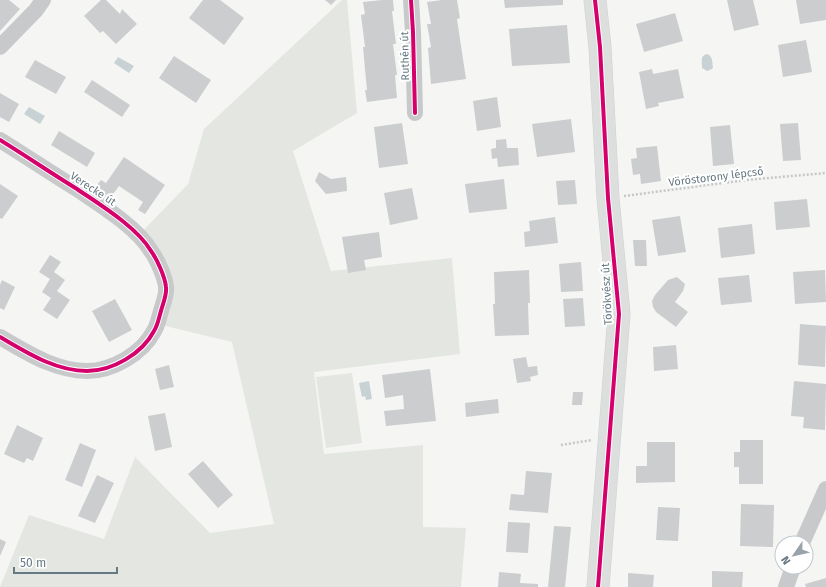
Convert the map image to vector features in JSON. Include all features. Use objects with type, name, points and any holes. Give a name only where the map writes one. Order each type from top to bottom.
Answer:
[{"type":"street","points":[[0,47],[36,10],[43,0]]},
{"type":"street","name":"Ruthén út","points":[[410,0],[413,32],[414,113]]},
{"type":"street","name":"Törökvész út","points":[[594,0],[600,47],[608,198],[619,314],[598,587]]},
{"type":"street","name":"Verecke út","points":[[0,140],[113,213],[151,250],[166,286],[166,294],[154,332],[146,343],[135,353],[107,368],[87,371],[66,369],[33,356],[0,337]]},
{"type":"street","points":[[806,535],[826,489]]},
{"type":"street","points":[[786,587],[790,575]]},
{"type":"path","points":[[561,445],[598,439]]},
{"type":"shaded area","points":[[342,0],[347,0],[357,113],[293,151],[331,271],[452,258],[460,354],[314,372],[324,454],[423,445],[423,527],[466,528],[461,587],[0,587],[29,515],[104,539],[135,457],[210,533],[274,524],[232,342],[157,324],[166,294],[138,236],[188,184],[204,129]]},
{"type":"shaded area","points":[[707,54],[711,58],[713,68],[707,71],[702,68],[702,57]]},
{"type":"shaded area","points":[[118,57],[134,66],[129,73],[114,63]]},
{"type":"shaded area","points":[[29,107],[45,116],[40,124],[24,114]]},
{"type":"shaded area","points":[[352,373],[362,443],[326,448],[316,377]]},
{"type":"shaded area","points":[[369,381],[372,399],[366,400],[365,396],[362,397],[359,383]]},
{"type":"building","points":[[0,0],[9,0],[20,9],[0,31]]},
{"type":"building","points":[[101,0],[106,0],[120,14],[122,9],[137,24],[116,44],[103,31],[100,33],[84,16]]},
{"type":"building","points":[[203,0],[220,0],[244,18],[224,45],[189,18]]},
{"type":"building","points":[[325,0],[336,0],[331,5]]},
{"type":"building","points":[[393,0],[394,11],[392,11],[396,44],[393,44],[397,75],[395,75],[397,98],[367,102],[363,47],[365,47],[361,15],[365,14],[363,2]]},
{"type":"building","points":[[457,0],[460,18],[457,19],[466,79],[431,84],[428,48],[431,47],[427,24],[431,24],[427,2]]},
{"type":"building","points":[[504,0],[563,0],[563,5],[505,8]]},
{"type":"building","points":[[727,0],[753,0],[759,25],[734,31]]},
{"type":"building","points":[[796,0],[826,0],[826,20],[800,24]]},
{"type":"building","points":[[675,13],[683,41],[644,52],[636,24]]},
{"type":"building","points":[[567,25],[570,63],[512,66],[509,29]]},
{"type":"building","points":[[806,40],[812,72],[783,77],[778,45]]},
{"type":"building","points":[[174,56],[211,80],[196,103],[159,78]]},
{"type":"building","points":[[35,60],[66,77],[56,94],[25,77]]},
{"type":"building","points":[[652,69],[653,74],[678,69],[684,98],[658,103],[659,106],[646,109],[639,72]]},
{"type":"building","points":[[92,80],[130,105],[122,117],[84,92]]},
{"type":"building","points":[[0,93],[19,104],[9,122],[0,117]]},
{"type":"building","points":[[497,97],[501,127],[477,131],[473,101]]},
{"type":"building","points":[[571,119],[575,152],[537,157],[532,124]]},
{"type":"building","points":[[402,123],[408,164],[379,168],[374,127]]},
{"type":"building","points":[[798,123],[801,160],[783,161],[780,124]]},
{"type":"building","points":[[730,125],[734,164],[713,166],[710,127]]},
{"type":"building","points":[[59,131],[95,153],[87,167],[51,145]]},
{"type":"building","points":[[506,139],[507,148],[518,148],[519,165],[498,167],[497,158],[492,159],[491,149],[496,148],[496,140]]},
{"type":"building","points":[[657,146],[661,181],[641,184],[640,174],[633,175],[631,159],[637,158],[636,148]]},
{"type":"building","points":[[124,157],[165,185],[145,214],[138,210],[143,202],[119,186],[108,201],[93,190],[101,180],[106,183]]},
{"type":"building","points":[[319,172],[331,179],[346,177],[347,191],[326,194],[315,181]]},
{"type":"building","points":[[504,179],[507,209],[469,213],[465,184]]},
{"type":"building","points":[[575,180],[577,204],[558,205],[556,181]]},
{"type":"building","points":[[0,184],[18,196],[2,219],[0,218]]},
{"type":"building","points":[[412,188],[418,219],[390,225],[384,193]]},
{"type":"building","points":[[807,199],[810,227],[776,230],[774,202]]},
{"type":"building","points":[[680,216],[686,252],[658,256],[652,220]]},
{"type":"building","points":[[555,217],[558,243],[525,247],[524,232],[530,231],[529,221]]},
{"type":"building","points":[[752,224],[755,254],[721,258],[718,228]]},
{"type":"building","points":[[379,232],[382,257],[364,260],[366,270],[348,273],[342,237]]},
{"type":"building","points":[[633,240],[646,240],[647,266],[635,266]]},
{"type":"building","points":[[50,255],[61,262],[54,272],[65,280],[57,291],[70,300],[57,319],[43,310],[51,298],[42,292],[50,279],[39,272]]},
{"type":"building","points":[[581,262],[583,291],[561,292],[559,264]]},
{"type":"building","points":[[529,270],[529,335],[495,336],[493,304],[495,304],[494,272]]},
{"type":"building","points":[[825,270],[826,302],[795,304],[793,272]]},
{"type":"building","points":[[749,275],[752,302],[721,305],[718,278]]},
{"type":"building","points":[[677,277],[685,284],[683,291],[675,302],[688,312],[676,327],[656,312],[652,301],[655,295],[668,280]]},
{"type":"building","points":[[2,280],[15,287],[4,310],[0,308],[0,285]]},
{"type":"building","points":[[583,298],[585,326],[565,327],[563,299]]},
{"type":"building","points":[[115,299],[132,330],[109,342],[92,311]]},
{"type":"building","points":[[800,324],[826,326],[825,367],[798,365]]},
{"type":"building","points":[[676,345],[678,369],[654,371],[653,347]]},
{"type":"building","points":[[526,357],[528,367],[537,366],[538,375],[530,377],[531,381],[517,383],[513,359]]},
{"type":"building","points":[[169,365],[174,387],[160,390],[155,369]]},
{"type":"building","points":[[430,369],[436,421],[386,426],[384,411],[404,409],[403,395],[385,398],[382,375]]},
{"type":"building","points":[[794,381],[826,384],[825,430],[803,428],[804,417],[791,416]]},
{"type":"building","points":[[573,392],[583,392],[582,405],[572,405]]},
{"type":"building","points":[[498,399],[499,413],[466,417],[465,403]]},
{"type":"building","points":[[165,413],[172,447],[155,451],[148,416]]},
{"type":"building","points":[[17,425],[43,438],[33,461],[27,458],[24,463],[4,454]]},
{"type":"building","points":[[740,440],[763,440],[763,484],[739,484],[739,467],[734,467],[734,452],[740,452]]},
{"type":"building","points":[[647,442],[675,442],[675,482],[636,483],[636,466],[647,466]]},
{"type":"building","points":[[80,443],[96,450],[82,487],[65,480]]},
{"type":"building","points":[[203,461],[233,495],[218,508],[188,474]]},
{"type":"building","points":[[526,471],[552,473],[548,513],[509,510],[511,494],[524,495]]},
{"type":"building","points":[[97,475],[114,483],[95,523],[78,516]]},
{"type":"building","points":[[741,504],[774,505],[773,547],[740,546]]},
{"type":"building","points":[[658,507],[680,508],[678,541],[656,540]]},
{"type":"building","points":[[508,522],[530,523],[528,553],[506,552]]},
{"type":"building","points":[[554,526],[571,527],[565,587],[548,587]]},
{"type":"building","points":[[0,539],[6,542],[0,556]]},
{"type":"building","points":[[712,571],[743,572],[742,587],[712,587]]},
{"type":"building","points":[[499,572],[521,574],[520,583],[538,584],[538,587],[498,587]]},
{"type":"building","points":[[628,573],[654,575],[653,587],[628,587]]},
{"type":"building","points":[[826,578],[826,587],[806,587],[805,584]]},
{"type":"cycle path","points":[[411,0],[415,113]]},
{"type":"cycle path","points":[[595,0],[600,47],[608,198],[619,314],[598,587]]},
{"type":"cycle path","points":[[0,140],[77,189],[137,233],[145,242],[158,263],[166,290],[165,299],[157,324],[149,339],[134,354],[125,360],[106,368],[87,371],[64,368],[41,360],[0,337]]}]
